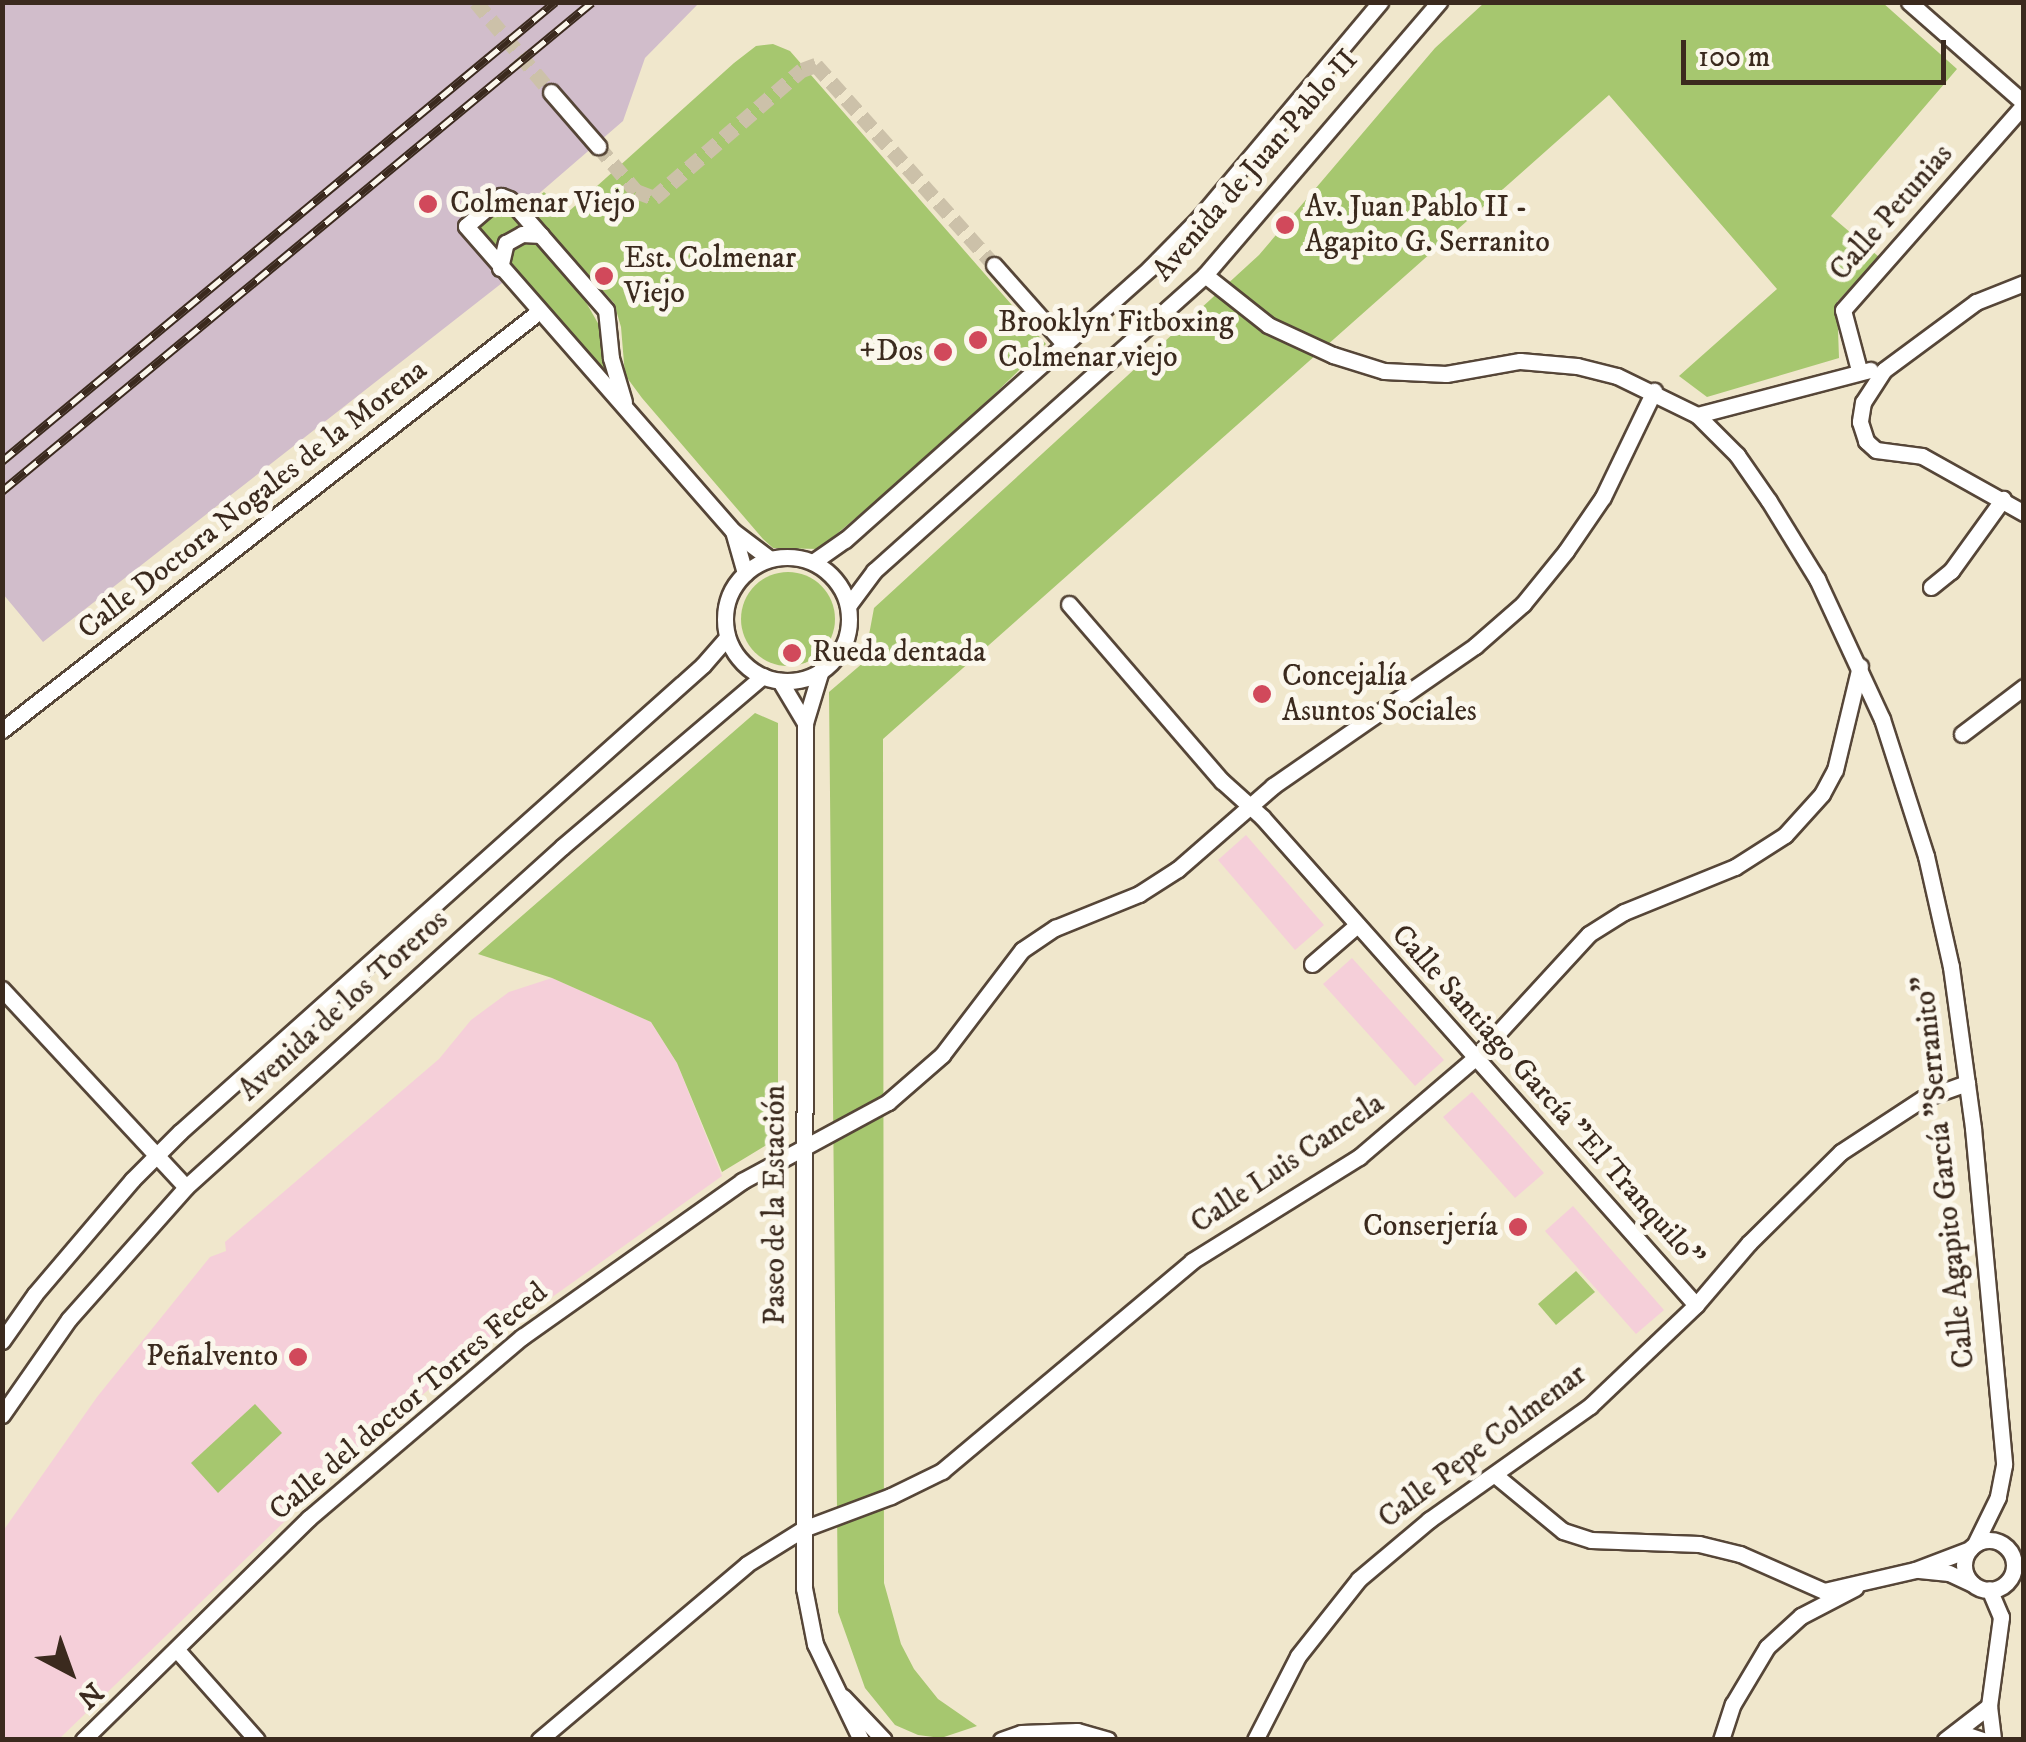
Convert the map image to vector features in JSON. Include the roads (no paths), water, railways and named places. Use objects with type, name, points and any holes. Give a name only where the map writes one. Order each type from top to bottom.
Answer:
[{"type":"street","name":"Avenida de Juan Pablo II","points":[[813,562],[846,540],[1065,345],[1199,218],[1380,2]]},
{"type":"street","points":[[1909,2],[2024,104]]},
{"type":"street","name":"Avenida de Juan Pablo II","points":[[848,606],[874,571],[1205,275],[1430,5]]},
{"type":"street","points":[[551,92],[598,146]]},
{"type":"street","name":"Calle Petunias","points":[[1860,370],[1843,310],[2024,104]]},
{"type":"street","points":[[624,402],[613,364],[606,310],[501,196],[466,226],[537,313],[608,392],[624,402],[732,531],[770,559]]},
{"type":"street","points":[[500,268],[506,244],[522,234],[541,236]]},
{"type":"street","points":[[994,265],[1065,345]]},
{"type":"street","name":"Calle Agapito García \"Serranito\"","points":[[1205,275],[1268,325],[1332,355],[1384,371],[1446,374],[1520,361],[1577,366],[1654,391],[1697,415],[1724,441],[1769,501],[1817,579],[1882,719],[1926,856],[1951,967],[1967,1083],[2004,1465],[1998,1497],[1998,1522],[2004,1545]]},
{"type":"street","points":[[2024,283],[1976,302],[1884,370],[1863,402],[1860,422],[1866,440],[1876,450],[1922,456],[2024,513]]},
{"type":"street","name":"Calle Doctora Nogales de la Morena","points":[[2,730],[537,313]]},
{"type":"street","points":[[1697,415],[1860,370],[1884,370]]},
{"type":"street","name":"Calle del doctor Torres Feced","points":[[84,1740],[308,1518],[522,1337],[742,1181],[863,1118],[910,1085],[942,1055],[1022,950],[1055,928],[1152,886],[1178,869],[1250,806],[1359,723],[1475,646],[1523,604],[1603,497],[1654,391]]},
{"type":"street","points":[[1724,441],[1730,415],[1740,404]]},
{"type":"street","points":[[1931,587],[1951,571],[2003,499]]},
{"type":"street","points":[[732,531],[744,573]]},
{"type":"street","points":[[799,557],[813,562],[832,576],[848,606],[844,642],[822,670],[780,680],[762,676],[737,656],[727,637],[725,609],[744,573],[770,559],[799,557]]},
{"type":"street","name":"Calle Santiago García \"El Tranquilo\"","points":[[1069,604],[1222,780],[1357,924],[1696,1305]]},
{"type":"street","name":"Avenida de los Toreros","points":[[2,1340],[35,1294],[154,1157],[704,664],[727,637]]},
{"type":"street","name":"Calle Luis Cancela","points":[[803,1529],[890,1496],[942,1471],[1148,1295],[1207,1251],[1359,1157],[1475,1058],[1589,934],[1624,912],[1735,867],[1785,834],[1822,794],[1849,727],[1860,666]]},
{"type":"street","name":"Paseo de la Estación","points":[[822,670],[805,723],[804,1588],[815,1644],[861,1740]]},
{"type":"street","name":"Avenida de los Toreros","points":[[2,1415],[69,1319],[186,1187],[562,847],[762,676]]},
{"type":"street","points":[[780,680],[805,723]]},
{"type":"street","points":[[1962,734],[2024,687]]},
{"type":"street","points":[[1849,727],[1863,717],[1882,719]]},
{"type":"street","name":"Calle Santiago García \"El Tranquilo\"","points":[[1312,964],[1357,924]]},
{"type":"street","points":[[2,989],[154,1157],[186,1187]]},
{"type":"street","name":"Calle Pepe Colmenar","points":[[1255,1740],[1298,1656],[1359,1578],[1429,1520],[1590,1406],[1696,1305],[1749,1242],[1841,1152],[1922,1100],[1967,1083]]},
{"type":"street","points":[[1496,1475],[1563,1530],[1610,1542],[1699,1544],[1740,1554],[1824,1591],[1915,1570],[1990,1540],[2004,1545],[2018,1559],[2007,1581],[1981,1586],[1950,1573],[1915,1570]]},
{"type":"street","name":"Calle Agapito García \"Serranito\"","points":[[1972,1546],[1998,1497]]},
{"type":"street","points":[[539,1740],[747,1564],[803,1529]]},
{"type":"street","points":[[1972,1546],[1964,1567],[2001,1617],[1989,1706],[1992,1740]]},
{"type":"street","points":[[1721,1740],[1748,1674],[1767,1647],[1801,1616],[1868,1580]]},
{"type":"street","points":[[1801,1584],[1801,1616]]},
{"type":"street","points":[[177,1650],[256,1740]]},
{"type":"street","name":"Paseo de la Estación","points":[[831,1682],[884,1740]]},
{"type":"street","points":[[1946,1740],[1989,1706]]},
{"type":"street","points":[[1001,1740],[1021,1733],[1077,1732],[1108,1740]]},
{"type":"street","points":[[1946,1740],[1967,1735],[1982,1740]]},
{"type":"tunnel","points":[[476,2],[551,92]]},
{"type":"tunnel","points":[[598,146],[636,191],[654,198],[802,70],[816,65],[994,265]]},
{"type":"railway","points":[[2,461],[555,2]]},
{"type":"railway","points":[[2,491],[592,2]]},
{"type":"place","name":"Colmenar Viejo","points":[[428,204]]},
{"type":"place","name":"Av. Juan Pablo II - Agapito G. Serranito","points":[[1285,225]]},
{"type":"place","name":"Est. Colmenar Viejo","points":[[604,276]]},
{"type":"place","name":"Brooklyn Fitboxing Colmenar viejo","points":[[978,340]]},
{"type":"place","name":"+Dos","points":[[943,352]]},
{"type":"place","name":"Rueda dentada","points":[[792,653]]},
{"type":"place","name":"Concejalía Asuntos Sociales","points":[[1262,694]]},
{"type":"place","name":"Conserjería","points":[[1518,1227]]},
{"type":"place","name":"Peñalvento","points":[[298,1357]]}]
